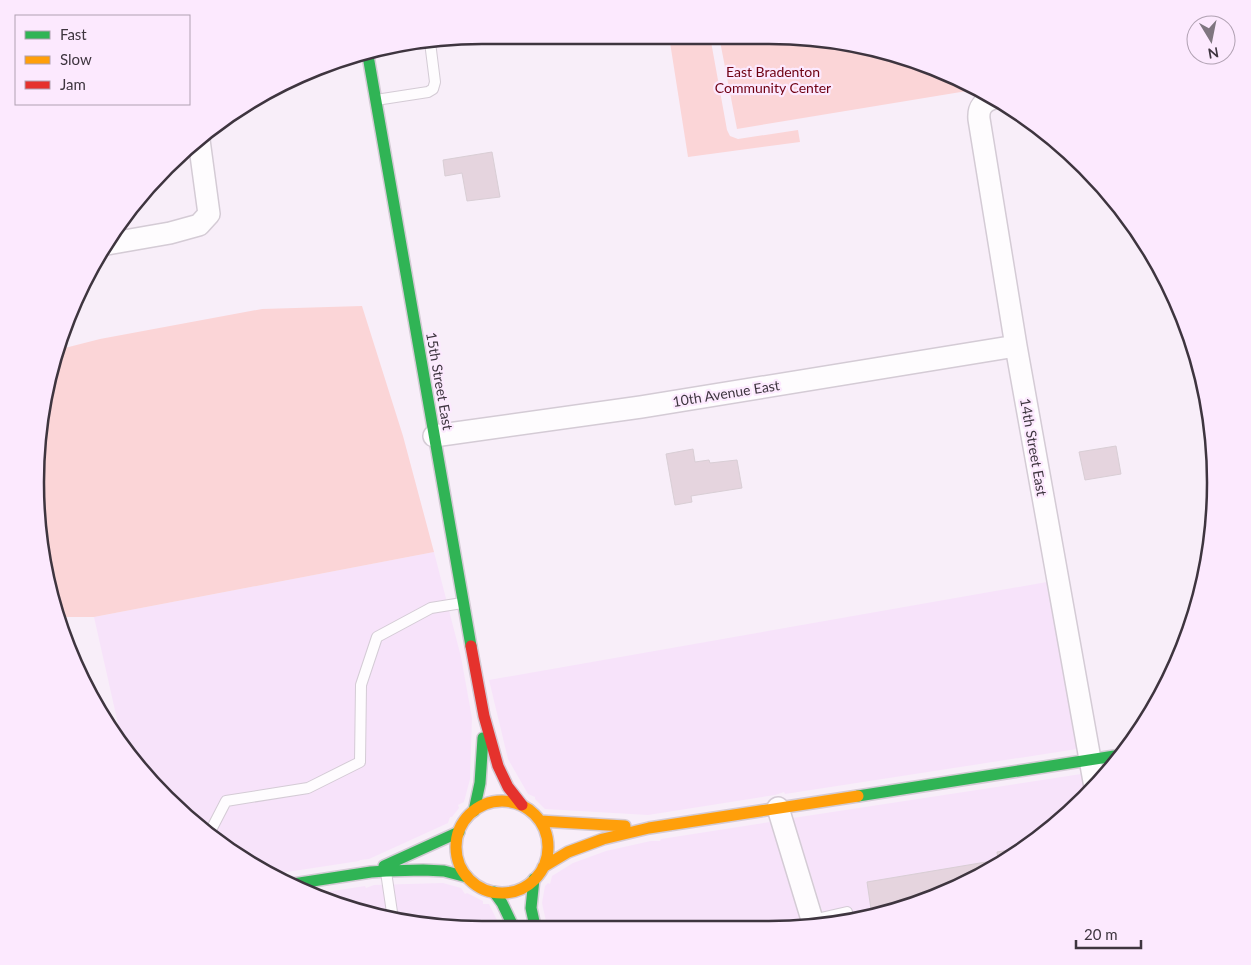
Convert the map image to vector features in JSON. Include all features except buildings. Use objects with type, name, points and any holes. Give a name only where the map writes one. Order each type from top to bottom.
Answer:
[{"type":"main road","name":"15th Street East","points":[[369,59],[484,716],[498,766],[508,787],[522,805]]},
{"type":"main road","name":"15th Street East","points":[[474,811],[481,781],[484,716]]},
{"type":"main road","points":[[543,867],[568,852],[603,839],[649,828],[1111,757]]},
{"type":"main road","points":[[498,801],[522,805],[540,821],[546,832],[547,856],[543,867],[527,885],[516,890],[494,892],[484,889],[467,877],[461,868],[458,858],[456,845],[464,820],[485,804],[498,801]]},
{"type":"main road","points":[[540,821],[649,828]]},
{"type":"main road","points":[[371,872],[459,832]]},
{"type":"main road","points":[[303,883],[386,871],[444,871],[467,877]]},
{"type":"main road","points":[[533,921],[530,901],[534,879]]},
{"type":"main road","points":[[494,892],[511,921]]},
{"type":"street","name":"14th Street East","points":[[987,102],[978,112],[979,119],[1016,346],[1093,777]]},
{"type":"street","points":[[116,242],[170,233],[199,225],[204,220],[209,214],[201,146]]},
{"type":"street","name":"10th Avenue East","points":[[434,436],[641,407],[1016,346]]},
{"type":"street","points":[[778,808],[812,918]]},
{"type":"lane","points":[[376,100],[428,92],[433,89],[435,82],[431,47]]},
{"type":"lane","points":[[212,828],[226,802],[308,788],[360,762],[361,685],[377,637],[430,608],[463,603]]},
{"type":"lane","points":[[386,871],[392,912]]},
{"type":"lane","points":[[836,916],[847,912],[847,914]]},
{"type":"shaded area","points":[[434,552],[461,657],[472,718],[470,779],[464,802],[458,805],[459,808],[450,817],[448,823],[369,859],[282,873],[215,831],[172,793],[134,750],[119,727],[94,617]]},
{"type":"shaded area","points":[[1047,582],[1077,749],[785,794],[784,792],[648,815],[545,809],[535,797],[528,794],[508,759],[489,680]]},
{"type":"shaded area","points":[[1081,774],[1084,788],[1036,831],[963,876],[910,898],[854,913],[826,917],[824,917],[793,818]]},
{"type":"shaded area","points":[[770,822],[801,920],[546,921],[542,903],[545,886],[548,883],[550,884],[552,876],[573,863],[606,851],[651,841],[660,841],[661,839]]},
{"type":"shaded area","points":[[443,883],[461,888],[465,894],[467,893],[483,901],[483,904],[489,904],[498,921],[454,920],[397,913],[326,892],[365,886],[366,888],[374,885]]},
{"type":"green space","points":[[670,44],[711,44],[727,130],[730,136],[738,139],[798,130],[800,142],[688,157]]},
{"type":"green space","name":"East Bradenton Community Center","points":[[721,44],[797,45],[854,52],[910,67],[967,91],[737,129]]},
{"type":"green space","points":[[362,306],[403,436],[434,552],[94,617],[65,617],[52,568],[45,511],[44,482],[45,454],[52,397],[65,348],[100,339],[262,309]]},
{"type":"traffic: fast","points":[[369,59],[471,646]]},
{"type":"traffic: fast","points":[[474,811],[480,783],[483,738]]},
{"type":"traffic: fast","points":[[858,796],[1111,756]]},
{"type":"traffic: fast","points":[[384,866],[459,832]]},
{"type":"traffic: fast","points":[[303,883],[386,871],[444,871],[467,877]]},
{"type":"traffic: fast","points":[[534,879],[531,908],[534,921]]},
{"type":"traffic: fast","points":[[494,892],[511,921]]},
{"type":"traffic: slow","points":[[543,867],[568,852],[603,839],[649,828],[858,796]]},
{"type":"traffic: slow","points":[[502,801],[519,805],[534,815],[544,830],[548,847],[544,864],[534,879],[519,889],[502,893],[485,889],[470,879],[460,864],[456,847],[460,830],[470,815],[485,805],[502,801]]},
{"type":"traffic: slow","points":[[540,821],[625,826]]},
{"type":"traffic: jam","points":[[471,646],[484,716],[498,766],[508,787],[522,805]]}]
